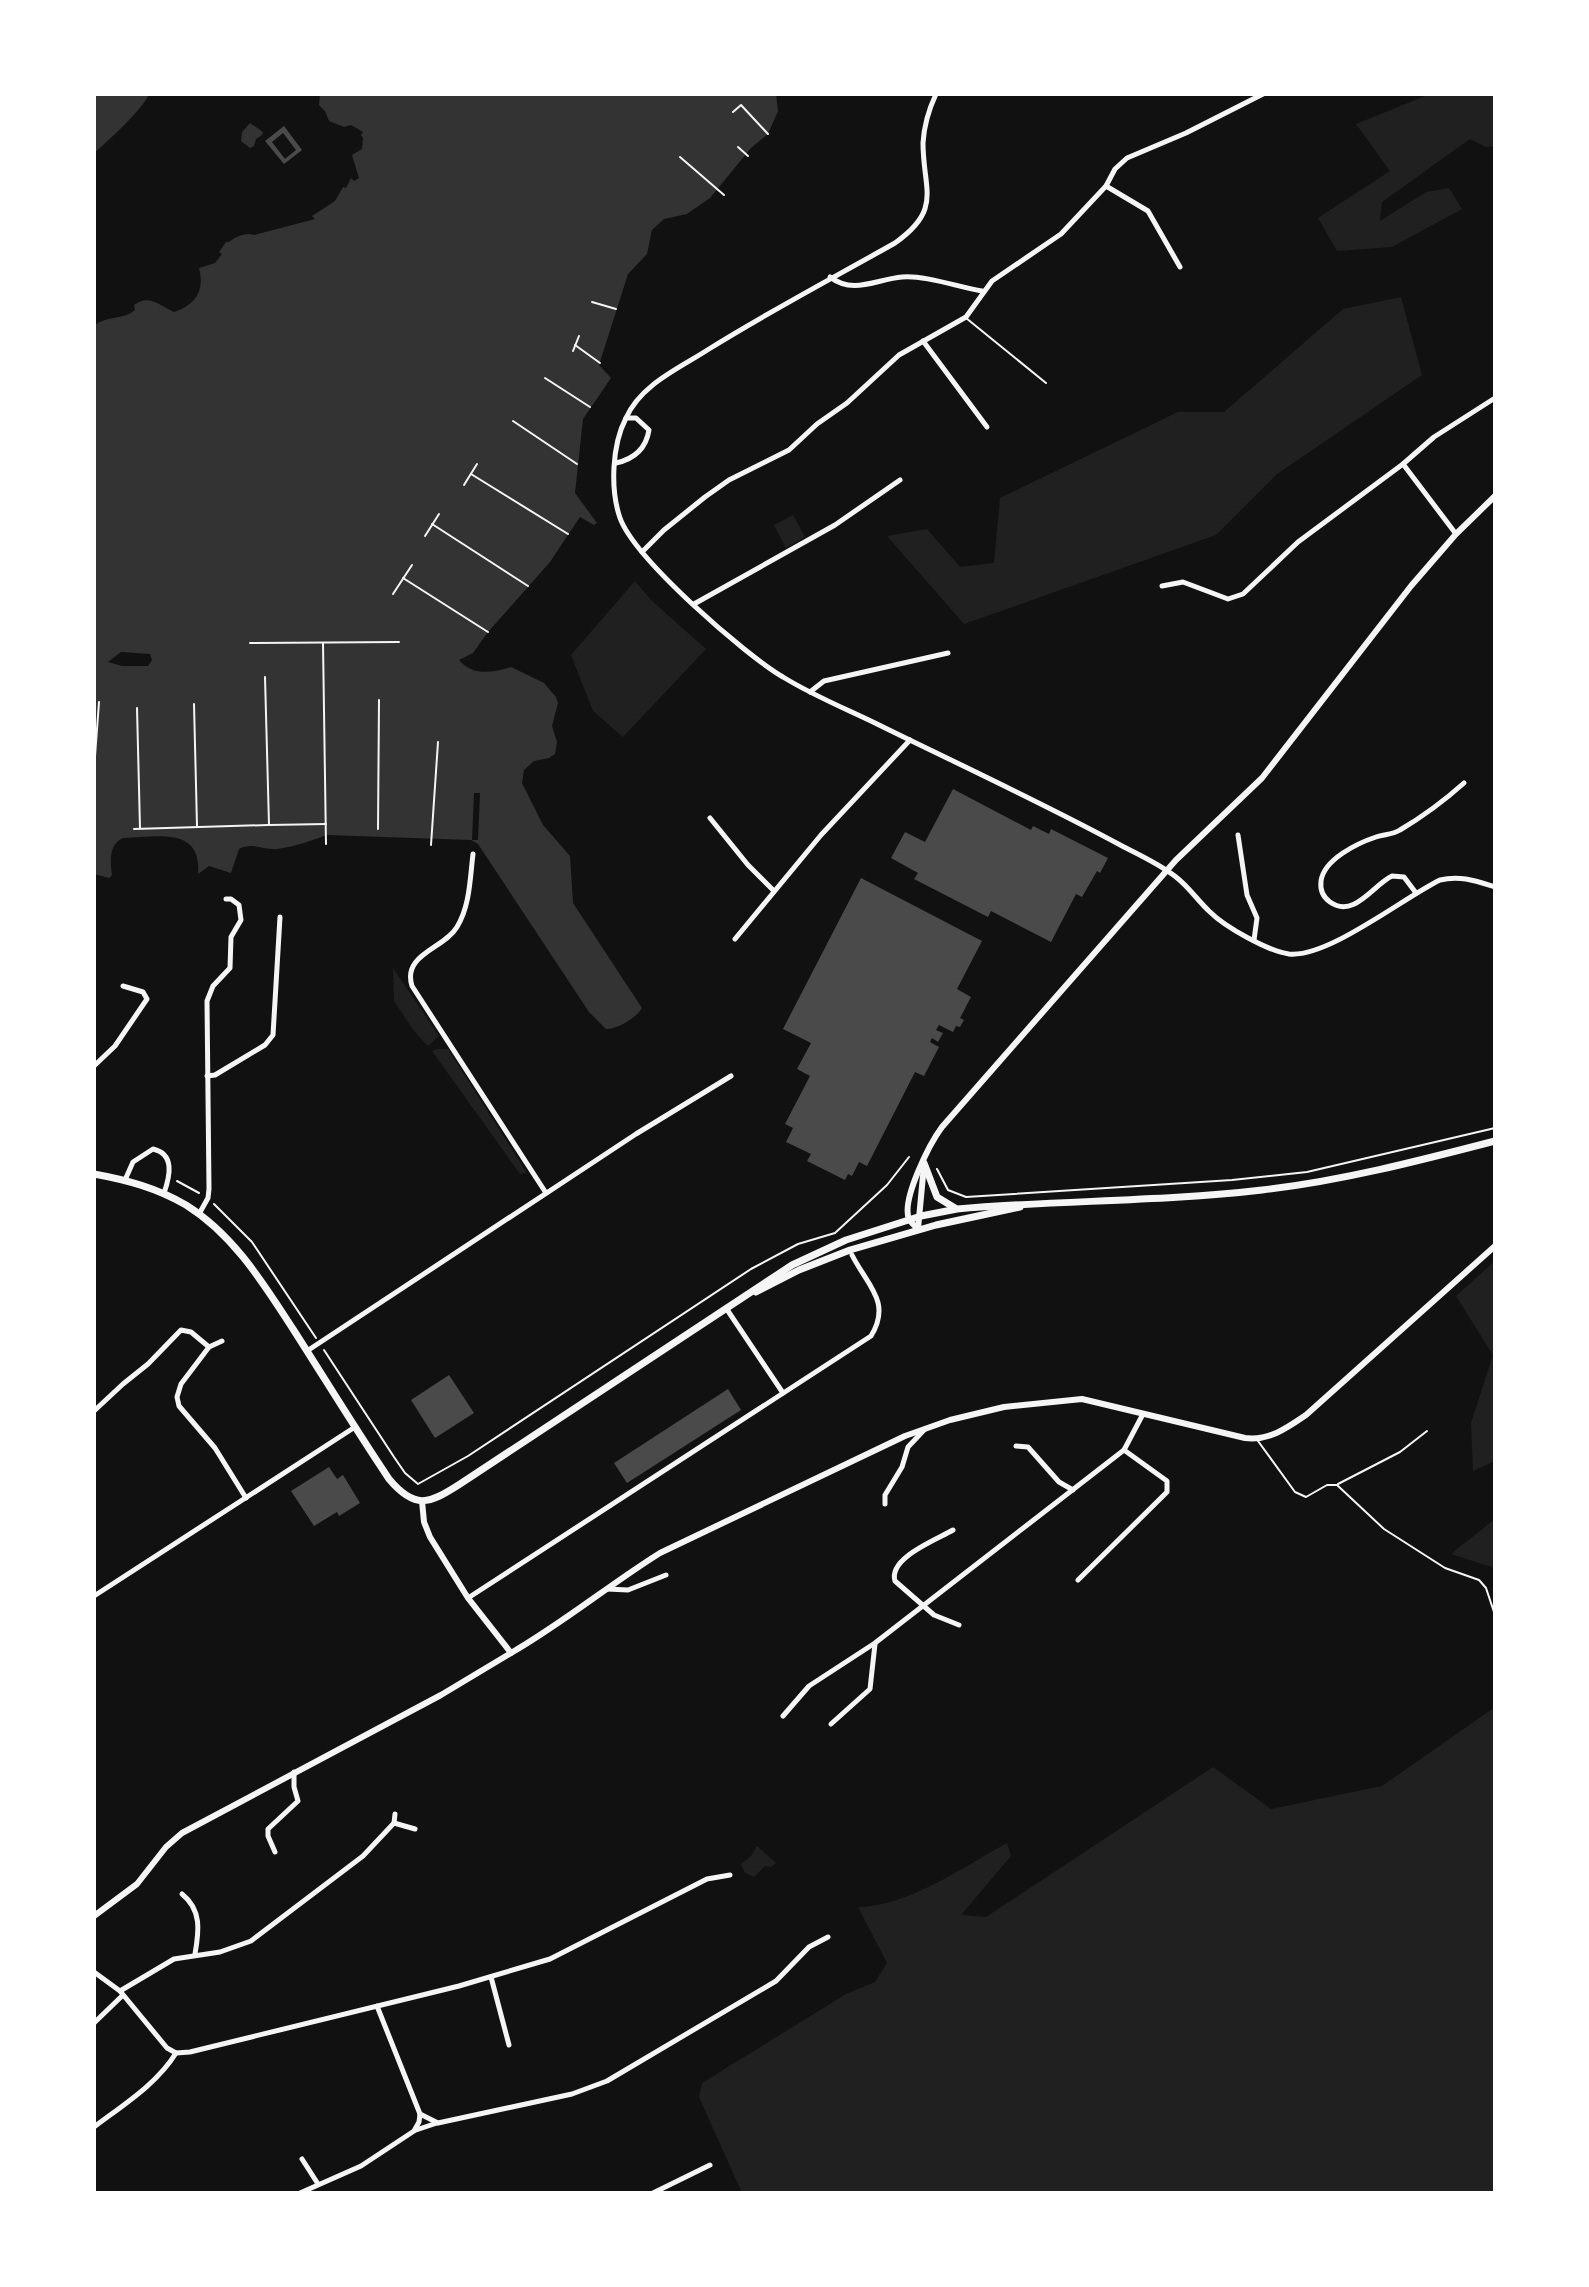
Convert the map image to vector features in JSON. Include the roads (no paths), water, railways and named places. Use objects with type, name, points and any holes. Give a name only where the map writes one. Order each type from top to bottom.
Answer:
[{"type":"main road","points":[[918,1229],[909,1219],[916,1178],[931,1144],[950,1116],[1167,870],[1262,778],[1393,607],[1456,534],[1495,496]]},
{"type":"main road","points":[[94,1174],[164,1193],[199,1214],[241,1254],[396,1487],[409,1498],[430,1501],[746,1296],[850,1250],[918,1229],[1023,1206],[1259,1191],[1310,1184],[1364,1174],[1495,1141]]},
{"type":"main road","points":[[924,1163],[937,1197],[957,1209]]},
{"type":"main road","points":[[918,1229],[924,1163]]},
{"type":"main road","points":[[746,1296],[772,1277],[815,1254],[909,1219],[957,1209],[1008,1204],[1023,1206]]},
{"type":"main road","points":[[94,1916],[137,1884],[166,1847],[182,1833],[441,1695],[563,1621],[660,1553],[711,1527],[882,1446],[926,1428],[1004,1407],[1068,1399],[1095,1401],[1257,1440],[1275,1434],[1306,1415],[1495,1246]]},
{"type":"main road","points":[[422,1501],[425,1529],[468,1598],[511,1653]]},
{"type":"street","points":[[936,94],[923,138],[929,188],[922,218],[895,243],[749,324],[653,385],[635,401],[616,444],[616,502],[628,534],[694,604],[755,659],[810,692],[1167,870],[1219,920],[1254,940],[1289,954],[1309,952],[1332,943],[1440,880],[1456,877],[1495,887]]},
{"type":"street","points":[[642,552],[664,530],[729,480],[789,450],[817,424],[847,403],[889,362],[966,317],[982,291],[1002,273],[1051,243],[1106,186],[1115,169],[1127,158],[1186,133],[1263,94]]},
{"type":"street","points":[[1106,186],[1148,211],[1180,267]]},
{"type":"street","points":[[830,277],[860,286],[912,277],[982,291]]},
{"type":"street","points":[[923,341],[987,427]]},
{"type":"street","points":[[1162,586],[1183,582],[1228,599],[1243,594],[1298,542],[1403,464],[1434,437],[1495,398]]},
{"type":"street","points":[[616,463],[637,454],[648,438],[649,430],[643,422],[626,418]]},
{"type":"street","points":[[1403,464],[1456,534]]},
{"type":"street","points":[[694,604],[835,525],[900,480]]},
{"type":"street","points":[[810,692],[824,681],[948,653]]},
{"type":"street","points":[[735,939],[839,815],[910,740]]},
{"type":"street","points":[[1416,893],[1404,877],[1392,876],[1359,902],[1343,907],[1325,897],[1320,885],[1321,877],[1339,856],[1371,838],[1399,831],[1464,783]]},
{"type":"street","points":[[710,818],[748,865],[774,891]]},
{"type":"street","points":[[1238,835],[1247,895],[1257,918],[1254,940]]},
{"type":"street","points":[[473,854],[466,906],[457,928],[413,964],[410,979],[546,1193]]},
{"type":"street","points":[[199,1214],[208,1198],[207,1001],[213,986],[230,968],[231,937],[241,920],[239,905],[226,899]]},
{"type":"street","points":[[207,1076],[215,1075],[265,1045],[273,1035],[280,917]]},
{"type":"street","points":[[94,1066],[115,1046],[147,999],[143,992],[123,986]]},
{"type":"street","points":[[307,1351],[688,1100],[731,1076]]},
{"type":"street","points":[[125,1180],[133,1162],[153,1149],[167,1157],[170,1178],[164,1193]]},
{"type":"street","points":[[468,1598],[863,1343],[876,1328],[880,1309],[876,1296],[852,1255]]},
{"type":"street","points":[[726,1308],[783,1393]]},
{"type":"street","points":[[94,1411],[181,1330],[191,1332],[209,1347]]},
{"type":"street","points":[[222,1341],[209,1347],[181,1384],[177,1397],[179,1406],[215,1448],[246,1498]]},
{"type":"street","points":[[783,1716],[809,1686],[875,1643],[1124,1450],[1143,1413]]},
{"type":"street","points":[[94,1596],[356,1427]]},
{"type":"street","points":[[885,1504],[885,1495],[902,1467],[906,1450],[926,1428]]},
{"type":"street","points":[[1016,1446],[1028,1447],[1059,1482],[1073,1490]]},
{"type":"street","points":[[1078,1580],[1167,1492],[1167,1481],[1124,1450]]},
{"type":"street","points":[[953,1530],[903,1558],[893,1572],[895,1581],[923,1607],[959,1625]]},
{"type":"street","points":[[607,1589],[628,1590],[666,1575]]},
{"type":"street","points":[[831,1724],[870,1689],[875,1643]]},
{"type":"street","points":[[275,1852],[268,1829],[298,1801],[294,1771]]},
{"type":"street","points":[[94,2023],[122,1993],[162,1964],[195,1954],[220,1952],[251,1941],[346,1870],[394,1823],[395,1814]]},
{"type":"street","points":[[394,1823],[415,1829]]},
{"type":"street","points":[[94,1972],[122,1993],[167,2048],[176,2053],[217,2046],[377,2006],[550,1959],[707,1879],[730,1875]]},
{"type":"street","points":[[182,1894],[196,1911],[198,1938],[195,1954]]},
{"type":"street","points":[[300,2193],[361,2166],[414,2131],[572,2094],[607,2081],[776,1981],[809,1947],[828,1937]]},
{"type":"street","points":[[491,1977],[509,2045]]},
{"type":"street","points":[[377,2006],[420,2114],[414,2131]]},
{"type":"street","points":[[94,2127],[144,2088],[167,2067],[176,2053]]},
{"type":"street","points":[[420,2114],[438,2123]]},
{"type":"street","points":[[302,2159],[318,2184]]},
{"type":"street","points":[[653,2193],[710,2165]]},
{"type":"lane","points":[[966,317],[1046,383]]},
{"type":"lane","points":[[1257,1440],[1295,1492],[1313,1495],[1327,1485],[1337,1485],[1382,1463],[1427,1431]]},
{"type":"lane","points":[[1337,1485],[1384,1529],[1445,1568],[1479,1580],[1486,1588],[1495,1615]]}]
